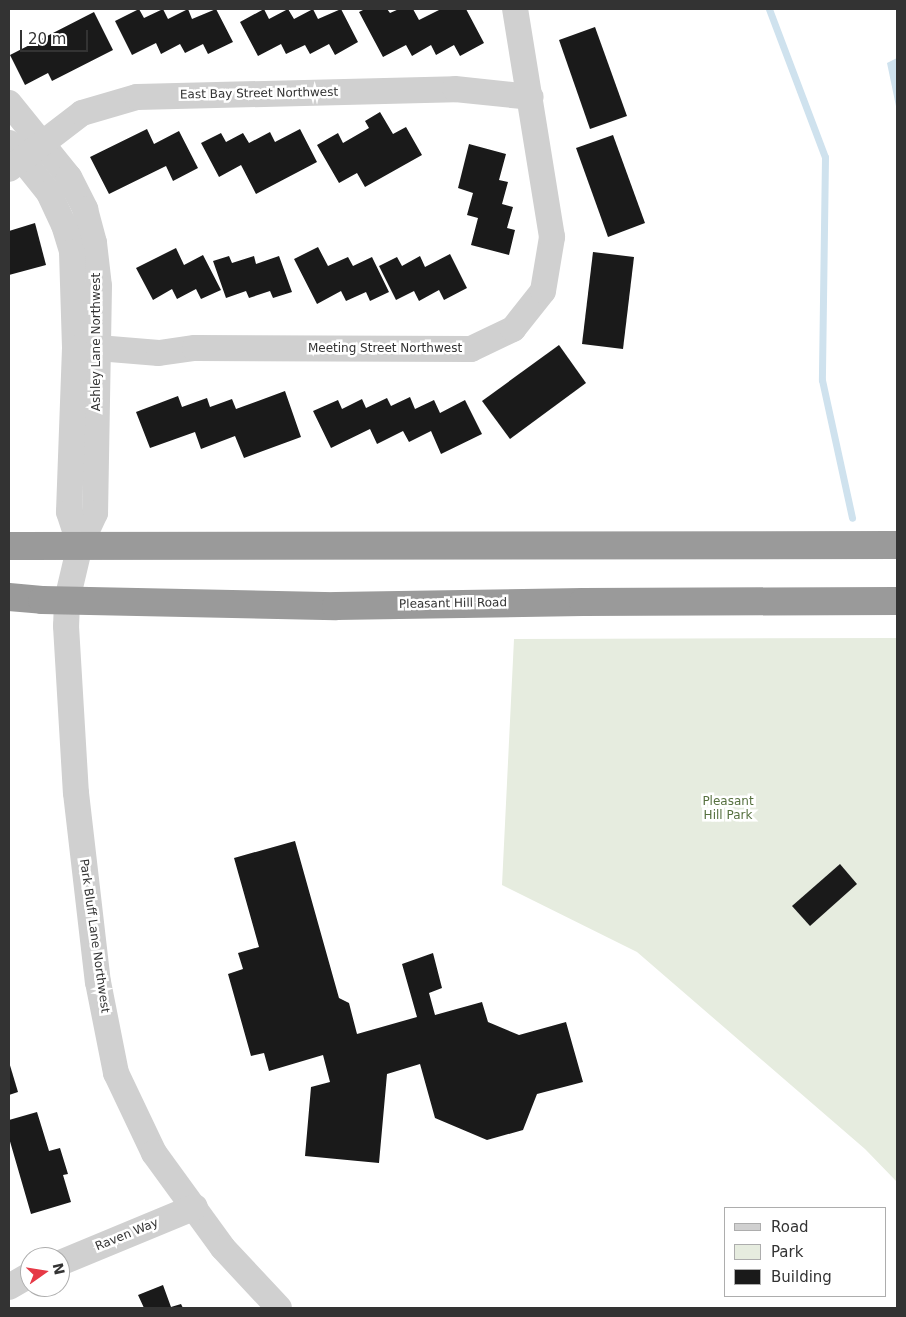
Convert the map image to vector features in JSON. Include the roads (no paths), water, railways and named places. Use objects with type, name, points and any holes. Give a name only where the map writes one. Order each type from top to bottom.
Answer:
[{"type":"highway","points":[[9,546],[897,545]]},
{"type":"highway","name":"Pleasant Hill Road","points":[[9,597],[336,606],[593,602],[897,601]]},
{"type":"street","name":"Meeting Street Northwest","points":[[98,348],[159,353],[195,348],[471,349],[513,329],[543,291],[552,237],[531,98],[515,9]]},
{"type":"street","name":"East Bay Street Northwest","points":[[13,157],[42,142],[82,113],[137,97],[455,89],[531,98]]},
{"type":"street","name":"Ashley Lane Northwest","points":[[9,103],[69,177],[84,209],[94,243],[99,286],[95,513],[80,545],[67,600]]},
{"type":"street","name":"Ashley Lane Northwest","points":[[13,157],[49,193],[64,225],[72,252],[75,348],[69,512],[80,545]]},
{"type":"street","name":"Park Bluff Lane Northwest","points":[[67,600],[66,626],[76,793],[98,982],[116,1073],[154,1153],[223,1248],[279,1308]]},
{"type":"street","name":"Raven Way","points":[[70,1259],[195,1207]]},
{"type":"street","points":[[9,1287],[20,1281]]},
{"type":"water","points":[[897,58],[897,111],[887,63]]},
{"type":"waterway","points":[[769,9],[825,157],[822,380],[852,518]]},
{"type":"park label","name":"Pleasant Hill Park","points":[[728,809]]}]
